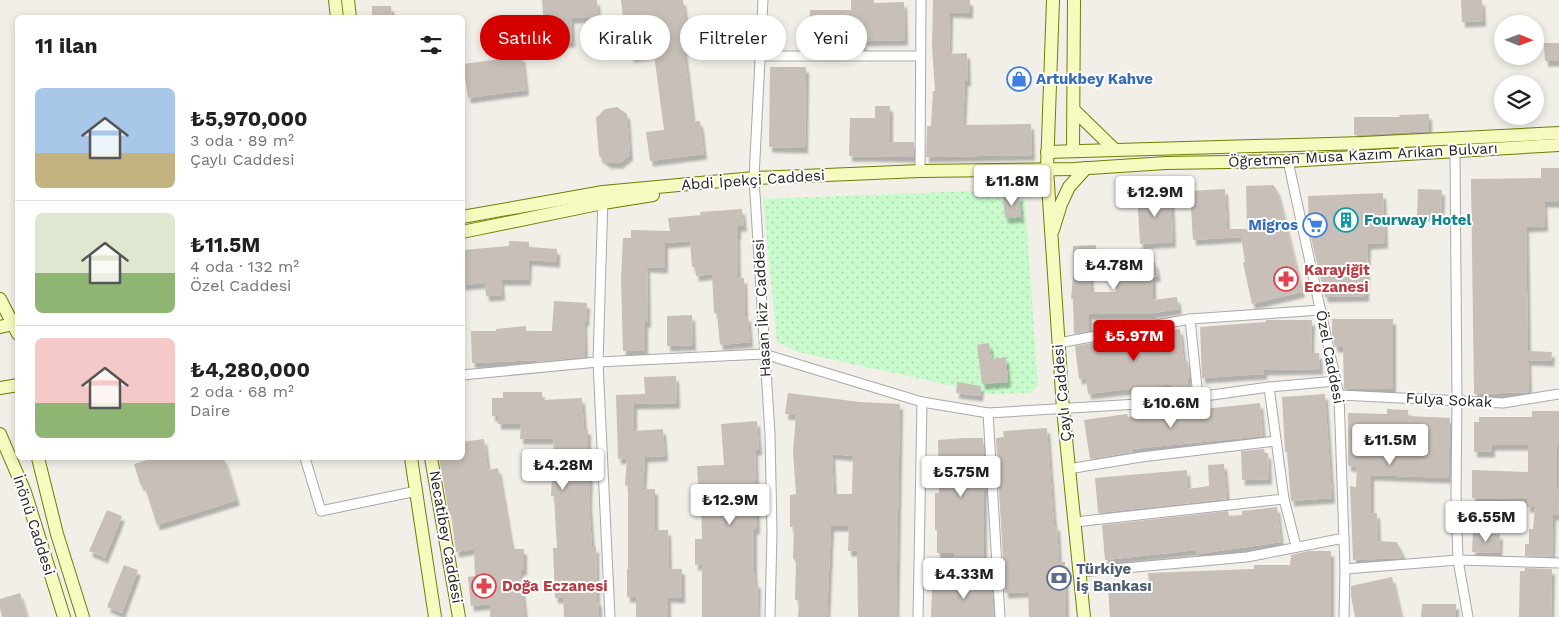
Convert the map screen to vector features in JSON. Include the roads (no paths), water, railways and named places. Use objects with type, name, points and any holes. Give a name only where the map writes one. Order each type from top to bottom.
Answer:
[{"type":"street","points":[[335,0],[337,15]]},
{"type":"street","points":[[348,0],[350,15]]},
{"type":"street","name":"Hasan İkiz Caddesi","points":[[762,15],[763,0]]},
{"type":"street","points":[[920,171],[922,0]]},
{"type":"street","name":"Çaylı Caddesi","points":[[1054,0],[1047,169],[1063,409],[1084,617]]},
{"type":"street","points":[[1074,0],[1074,151]]},
{"type":"street","points":[[786,56],[920,56]]},
{"type":"street","name":"Hasan İkiz Caddesi","points":[[760,60],[754,178],[770,434],[772,532],[770,617]]},
{"type":"street","points":[[1074,110],[1115,150]]},
{"type":"street","name":"Öğretmen Musa Kazım Arıkan Bulvarı","points":[[1047,152],[1362,143],[1559,133]]},
{"type":"street","points":[[1286,144],[1288,161]]},
{"type":"street","name":"Öğretmen Musa Kazım Arıkan Bulvarı","points":[[1047,169],[1166,163],[1288,161],[1559,145]]},
{"type":"street","points":[[1455,151],[1456,496],[1458,560],[1468,617]]},
{"type":"street","name":"Özel Caddesi","points":[[1288,161],[1339,395],[1344,538],[1344,617]]},
{"type":"street","points":[[1051,237],[1061,204],[1069,187],[1086,168]]},
{"type":"street","name":"Abdi İpekçi Caddesi","points":[[465,217],[754,178],[920,171],[1047,169]]},
{"type":"street","points":[[465,231],[603,198],[598,362],[610,617]]},
{"type":"street","points":[[0,299],[15,325]]},
{"type":"street","points":[[1058,343],[1190,320],[1321,310]]},
{"type":"street","points":[[1190,320],[1198,397]]},
{"type":"street","points":[[0,327],[15,327]]},
{"type":"street","points":[[465,375],[598,362],[764,354],[922,402],[988,414],[1155,403],[1269,387],[1336,381]]},
{"type":"street","points":[[0,388],[15,386]]},
{"type":"street","points":[[1269,387],[1284,499],[1296,546]]},
{"type":"street","name":"Fulya Sokak","points":[[1339,395],[1502,403],[1559,394]]},
{"type":"street","points":[[918,617],[922,402]]},
{"type":"street","points":[[988,414],[1000,617]]},
{"type":"street","name":"İnönü Caddesi","points":[[0,434],[25,492],[64,617]]},
{"type":"street","points":[[1068,469],[1141,457],[1276,441]]},
{"type":"street","points":[[0,454],[12,461]]},
{"type":"street","name":"İnönü Caddesi","points":[[38,460],[57,534],[83,617]]},
{"type":"street","points":[[306,460],[321,511],[417,491]]},
{"type":"street","name":"Necatibey Caddesi","points":[[411,460],[435,617]]},
{"type":"street","name":"Necatibey Caddesi","points":[[431,460],[459,617]]},
{"type":"street","points":[[1075,522],[1284,499]]},
{"type":"street","points":[[1080,572],[1247,557],[1344,538]]},
{"type":"street","points":[[1344,569],[1458,560],[1559,563]]},
{"type":"place","name":"Artukbey Kahve","points":[[1019,79]]},
{"type":"place","name":"Fourway Hotel","points":[[1346,220]]},
{"type":"place","name":"Migros","points":[[1315,225]]},
{"type":"place","name":"Karayiğit Eczanesi","points":[[1286,279]]},
{"type":"place","name":"Türkiye İş Bankası","points":[[1059,578]]},
{"type":"place","name":"Doğa Eczanesi","points":[[484,586]]}]
